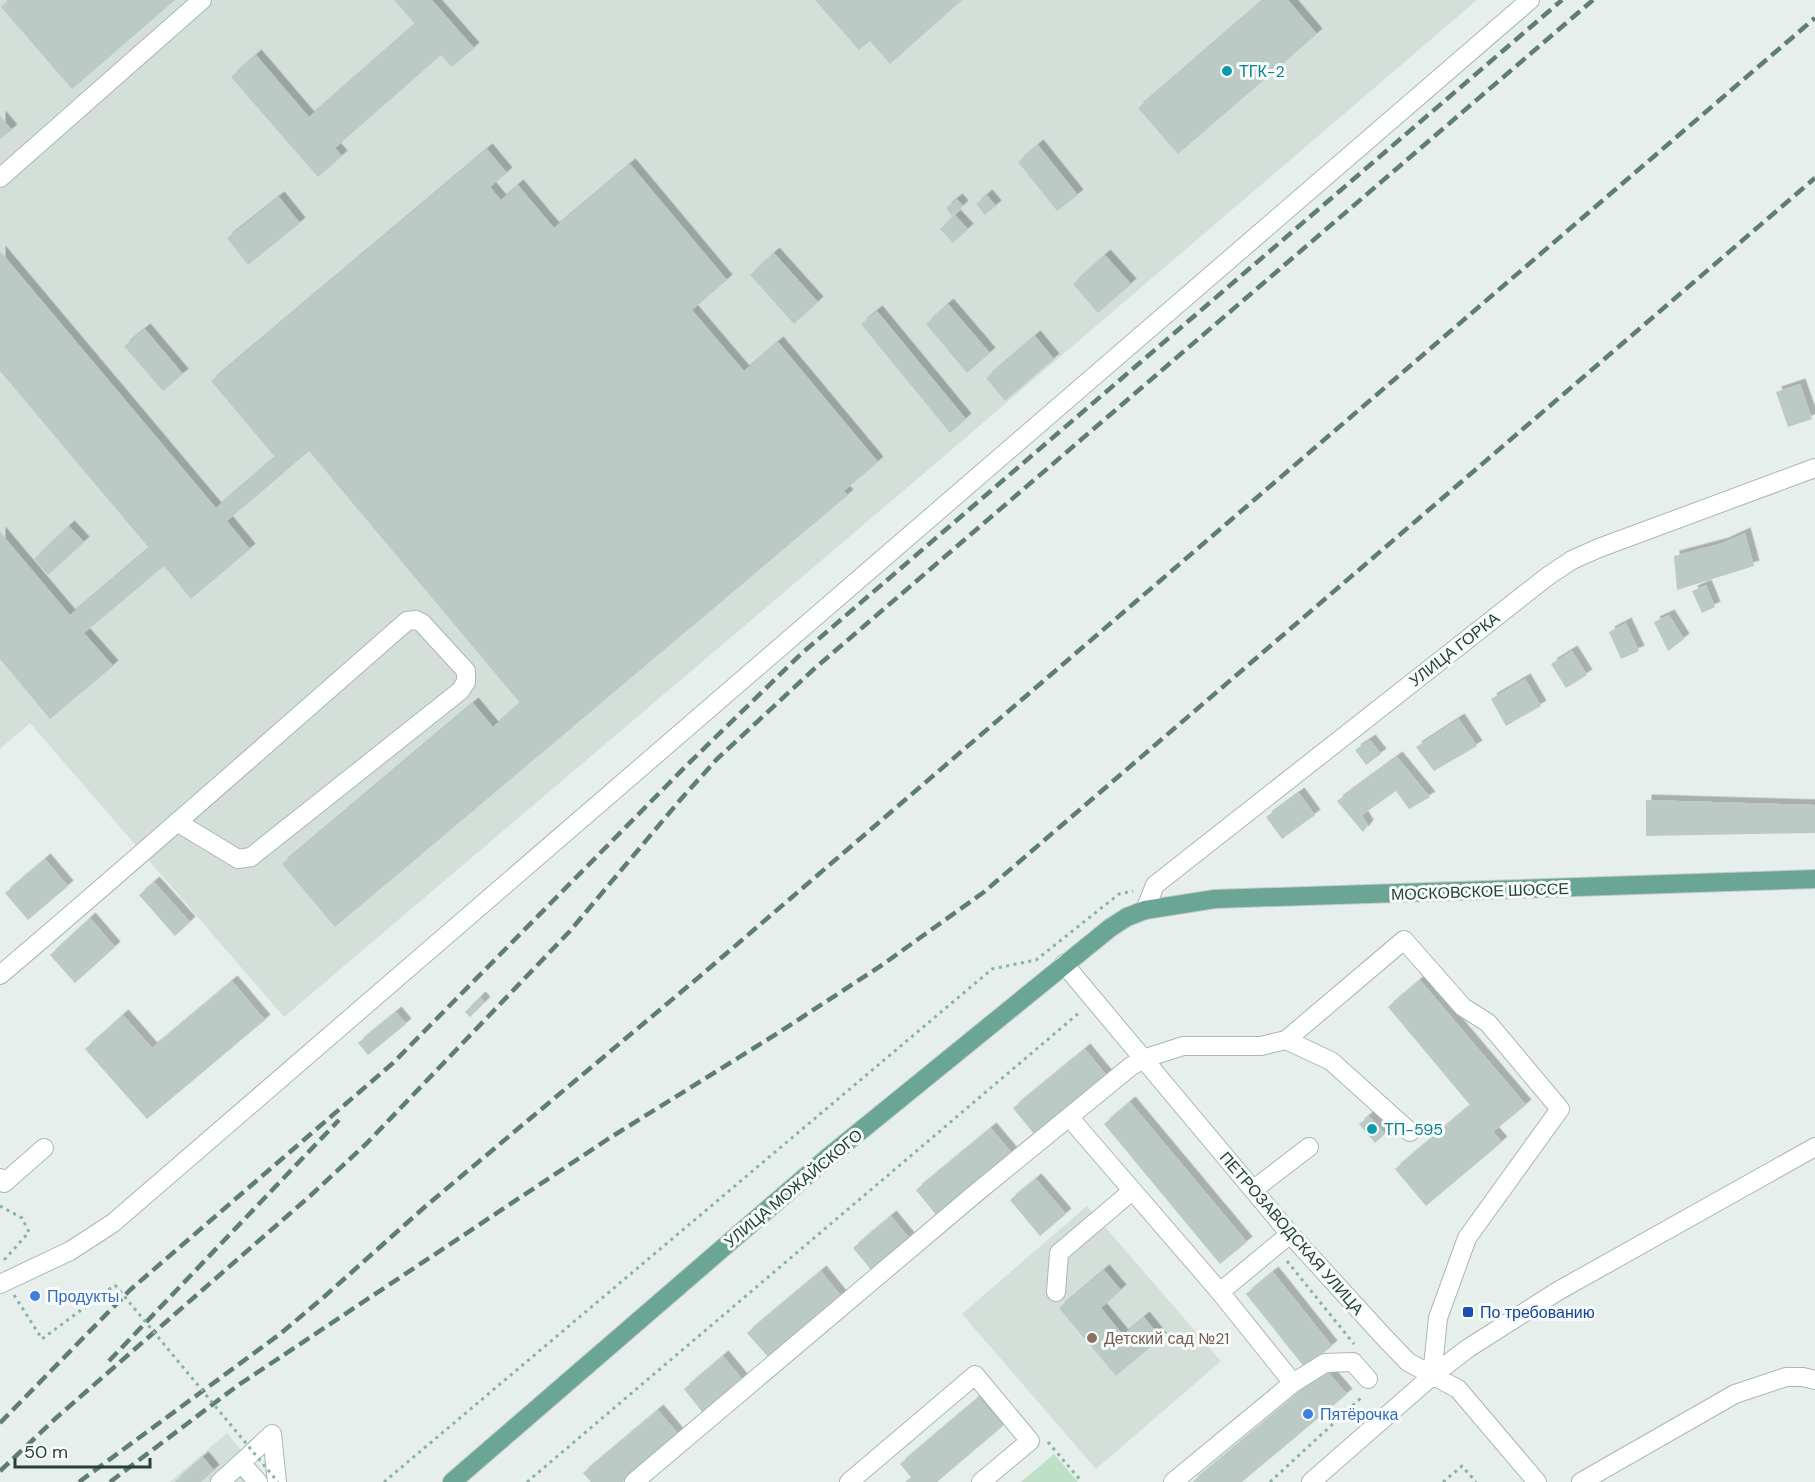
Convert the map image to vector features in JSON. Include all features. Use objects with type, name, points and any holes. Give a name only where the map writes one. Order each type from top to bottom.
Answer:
[{"type":"main road","name":"МОСКОВСКОЕ ШОССЕ","points":[[1146,910],[1215,900],[1815,879]]},
{"type":"main road","name":"УЛИЦА МОЖАЙСКОГО","points":[[452,1482],[827,1158],[1110,928],[1127,917],[1146,910]]},
{"type":"street","points":[[0,178],[202,0]]},
{"type":"street","points":[[0,1284],[70,1251],[113,1223],[1530,0]]},
{"type":"street","name":"УЛИЦА ГОРКА","points":[[1155,885],[1548,576],[1572,560],[1815,468]]},
{"type":"street","points":[[0,975],[408,621],[416,620],[422,623],[466,671],[466,682],[460,692],[251,857],[238,859],[177,822]]},
{"type":"street","points":[[1146,910],[1155,885]]},
{"type":"street","points":[[634,1482],[976,1193],[1143,1059],[1183,1046],[1261,1046],[1286,1040],[1404,940],[1464,1007],[1488,1023],[1560,1109],[1467,1238],[1438,1318],[1432,1376]]},
{"type":"street","name":"ПЕТРОЗАВОДСКАЯ УЛИЦА","points":[[1064,964],[1290,1234],[1408,1362],[1458,1389],[1537,1482]]},
{"type":"street","points":[[1286,1040],[1331,1061],[1410,1132]]},
{"type":"street","points":[[1069,1118],[1220,1292],[1293,1383]]},
{"type":"street","points":[[1253,1190],[1309,1147]]},
{"type":"street","points":[[1311,1482],[1432,1376],[1467,1349],[1558,1291],[1815,1147]]},
{"type":"street","points":[[0,1178],[4,1183],[44,1148]]},
{"type":"street","points":[[1056,1292],[1059,1253],[1132,1191]]},
{"type":"street","points":[[1220,1292],[1290,1234]]},
{"type":"street","points":[[1173,1482],[1293,1383],[1325,1363],[1353,1362],[1368,1379]]},
{"type":"street","points":[[849,1482],[975,1375],[1030,1441],[981,1482]]},
{"type":"street","points":[[1581,1482],[1735,1394],[1786,1377],[1815,1380]]},
{"type":"street","points":[[220,1482],[272,1434],[278,1482]]},
{"type":"street","points":[[241,1463],[258,1482]]},
{"type":"path","points":[[384,1482],[992,969],[1036,960],[1119,894],[1155,885]]},
{"type":"path","points":[[527,1482],[1081,1011]]},
{"type":"path","points":[[42,1339],[115,1285],[278,1482]]},
{"type":"path","points":[[1047,1441],[1082,1482]]},
{"type":"path","points":[[1443,1482],[1462,1466],[1476,1482]]},
{"type":"shaded area","points":[[0,0],[1477,0],[284,1017],[30,723],[0,749]]},
{"type":"shaded area","name":"Детский сад №21","points":[[1087,1206],[1221,1361],[1096,1469],[962,1314]]},
{"type":"shaded area","points":[[227,1433],[268,1482],[170,1482]]},
{"type":"green space","points":[[1054,1454],[1078,1482],[1021,1482]]},
{"type":"building","points":[[9,0],[175,0],[72,89],[1,7]]},
{"type":"building","points":[[394,0],[432,0],[474,48],[452,67],[441,55],[335,148],[342,156],[318,177],[231,77],[256,55],[309,117],[415,24]]},
{"type":"building","points":[[815,0],[962,0],[890,64],[870,41],[859,50]]},
{"type":"building","name":"ТГК-2","points":[[1263,0],[1288,0],[1317,34],[1178,154],[1138,108]]},
{"type":"building","points":[[0,116],[12,130],[0,139]]},
{"type":"building","points":[[1038,145],[1078,195],[1057,211],[1018,162]]},
{"type":"building","points":[[487,149],[507,173],[490,187],[501,200],[518,185],[554,228],[630,164],[727,280],[692,310],[744,371],[778,342],[878,462],[844,491],[848,495],[335,927],[282,864],[473,703],[493,727],[520,703],[309,451],[227,521],[250,549],[191,599],[164,566],[84,633],[113,666],[50,719],[0,659],[0,532],[70,615],[149,548],[0,371],[0,251],[216,508],[275,457],[211,381]]},
{"type":"building","points":[[987,195],[996,206],[985,215],[976,204]]},
{"type":"building","points":[[279,197],[300,223],[248,265],[227,238]]},
{"type":"building","points":[[957,199],[963,206],[952,216],[946,208]]},
{"type":"building","points":[[955,215],[968,229],[953,243],[940,229]]},
{"type":"building","points":[[774,253],[818,302],[794,324],[750,275]]},
{"type":"building","points":[[1105,255],[1131,284],[1098,313],[1073,284]]},
{"type":"building","points":[[948,304],[990,353],[967,373],[926,324]]},
{"type":"building","points":[[877,311],[966,419],[950,433],[861,324]]},
{"type":"building","points":[[145,329],[183,374],[163,391],[124,346]]},
{"type":"building","points":[[1035,336],[1054,359],[1005,401],[986,378]]},
{"type":"building","points":[[1800,384],[1812,419],[1788,427],[1776,392]]},
{"type":"building","points":[[69,526],[84,542],[48,575],[34,559]]},
{"type":"building","points":[[1745,533],[1754,566],[1677,590],[1674,556],[1723,543]]},
{"type":"building","points":[[1706,585],[1715,607],[1702,613],[1692,591]]},
{"type":"building","points":[[1669,615],[1684,639],[1668,651],[1654,622]]},
{"type":"building","points":[[1626,623],[1639,651],[1621,659],[1609,632]]},
{"type":"building","points":[[1572,651],[1587,675],[1566,688],[1551,664]]},
{"type":"building","points":[[1525,679],[1541,706],[1506,726],[1491,699]]},
{"type":"building","points":[[1459,719],[1477,746],[1434,771],[1416,747]]},
{"type":"building","points":[[1370,740],[1381,754],[1366,765],[1355,750]]},
{"type":"building","points":[[1397,757],[1430,797],[1409,809],[1396,791],[1362,815],[1368,825],[1363,832],[1337,801]]},
{"type":"building","points":[[1299,793],[1315,815],[1282,839],[1266,817]]},
{"type":"building","points":[[1646,800],[1815,805],[1815,833],[1646,836]]},
{"type":"building","points":[[45,859],[68,886],[28,920],[5,893]]},
{"type":"building","points":[[154,882],[190,922],[175,936],[139,895]]},
{"type":"building","points":[[90,918],[115,947],[75,983],[50,955]]},
{"type":"building","points":[[1420,980],[1526,1105],[1493,1132],[1502,1142],[1426,1206],[1395,1169],[1470,1105],[1388,1007]]},
{"type":"building","points":[[232,981],[265,1020],[147,1119],[85,1049],[123,1015],[152,1048]]},
{"type":"building","points":[[480,997],[485,1002],[470,1017],[465,1012]]},
{"type":"building","points":[[396,1012],[406,1024],[368,1055],[358,1043]]},
{"type":"building","points":[[1085,1049],[1107,1076],[1035,1135],[1013,1108]]},
{"type":"building","points":[[1130,1102],[1247,1242],[1220,1264],[1104,1124]]},
{"type":"building","name":"ТП-595","points":[[1369,1116],[1385,1134],[1375,1143],[1359,1124]]},
{"type":"building","points":[[991,1128],[1012,1153],[937,1216],[916,1190]]},
{"type":"building","points":[[1036,1179],[1066,1214],[1040,1236],[1010,1200]]},
{"type":"building","points":[[891,1216],[910,1239],[872,1271],[853,1248]]},
{"type":"building","points":[[1104,1270],[1121,1290],[1101,1308],[1123,1335],[1144,1317],[1161,1338],[1116,1376],[1059,1308]]},
{"type":"building","points":[[821,1271],[842,1297],[769,1358],[747,1333]]},
{"type":"building","points":[[1273,1272],[1332,1346],[1305,1368],[1246,1294]]},
{"type":"building","points":[[723,1356],[743,1380],[703,1413],[684,1389]]},
{"type":"building","points":[[1326,1370],[1347,1394],[1242,1482],[1192,1482]]},
{"type":"building","points":[[979,1397],[1003,1426],[937,1482],[905,1482],[911,1477],[900,1464]]},
{"type":"building","points":[[658,1410],[679,1435],[623,1482],[591,1482],[583,1473]]},
{"type":"building","points":[[203,1457],[214,1470],[201,1482],[175,1482]]},
{"type":"railway","points":[[0,1423],[130,1290],[393,1063],[686,766],[801,654],[1562,0]]},
{"type":"railway","points":[[0,1471],[56,1418],[310,1196],[367,1143],[570,931],[717,759],[814,669],[1593,0]]},
{"type":"railway","points":[[79,1482],[280,1334],[427,1205],[699,977],[1815,18]]},
{"type":"railway","points":[[110,1482],[237,1386],[608,1139],[882,965],[984,892],[1815,178]]},
{"type":"railway","points":[[109,1361],[339,1120]]},
{"type":"place","name":"ТГК-2","points":[[1227,71]]},
{"type":"place","name":"ТП-595","points":[[1372,1129]]},
{"type":"place","name":"Продукты","points":[[35,1296]]},
{"type":"place","name":"По требованию","points":[[1468,1312]]},
{"type":"place","name":"Детский сад №21","points":[[1092,1338]]},
{"type":"place","name":"Пятёрочка","points":[[1308,1414]]}]
